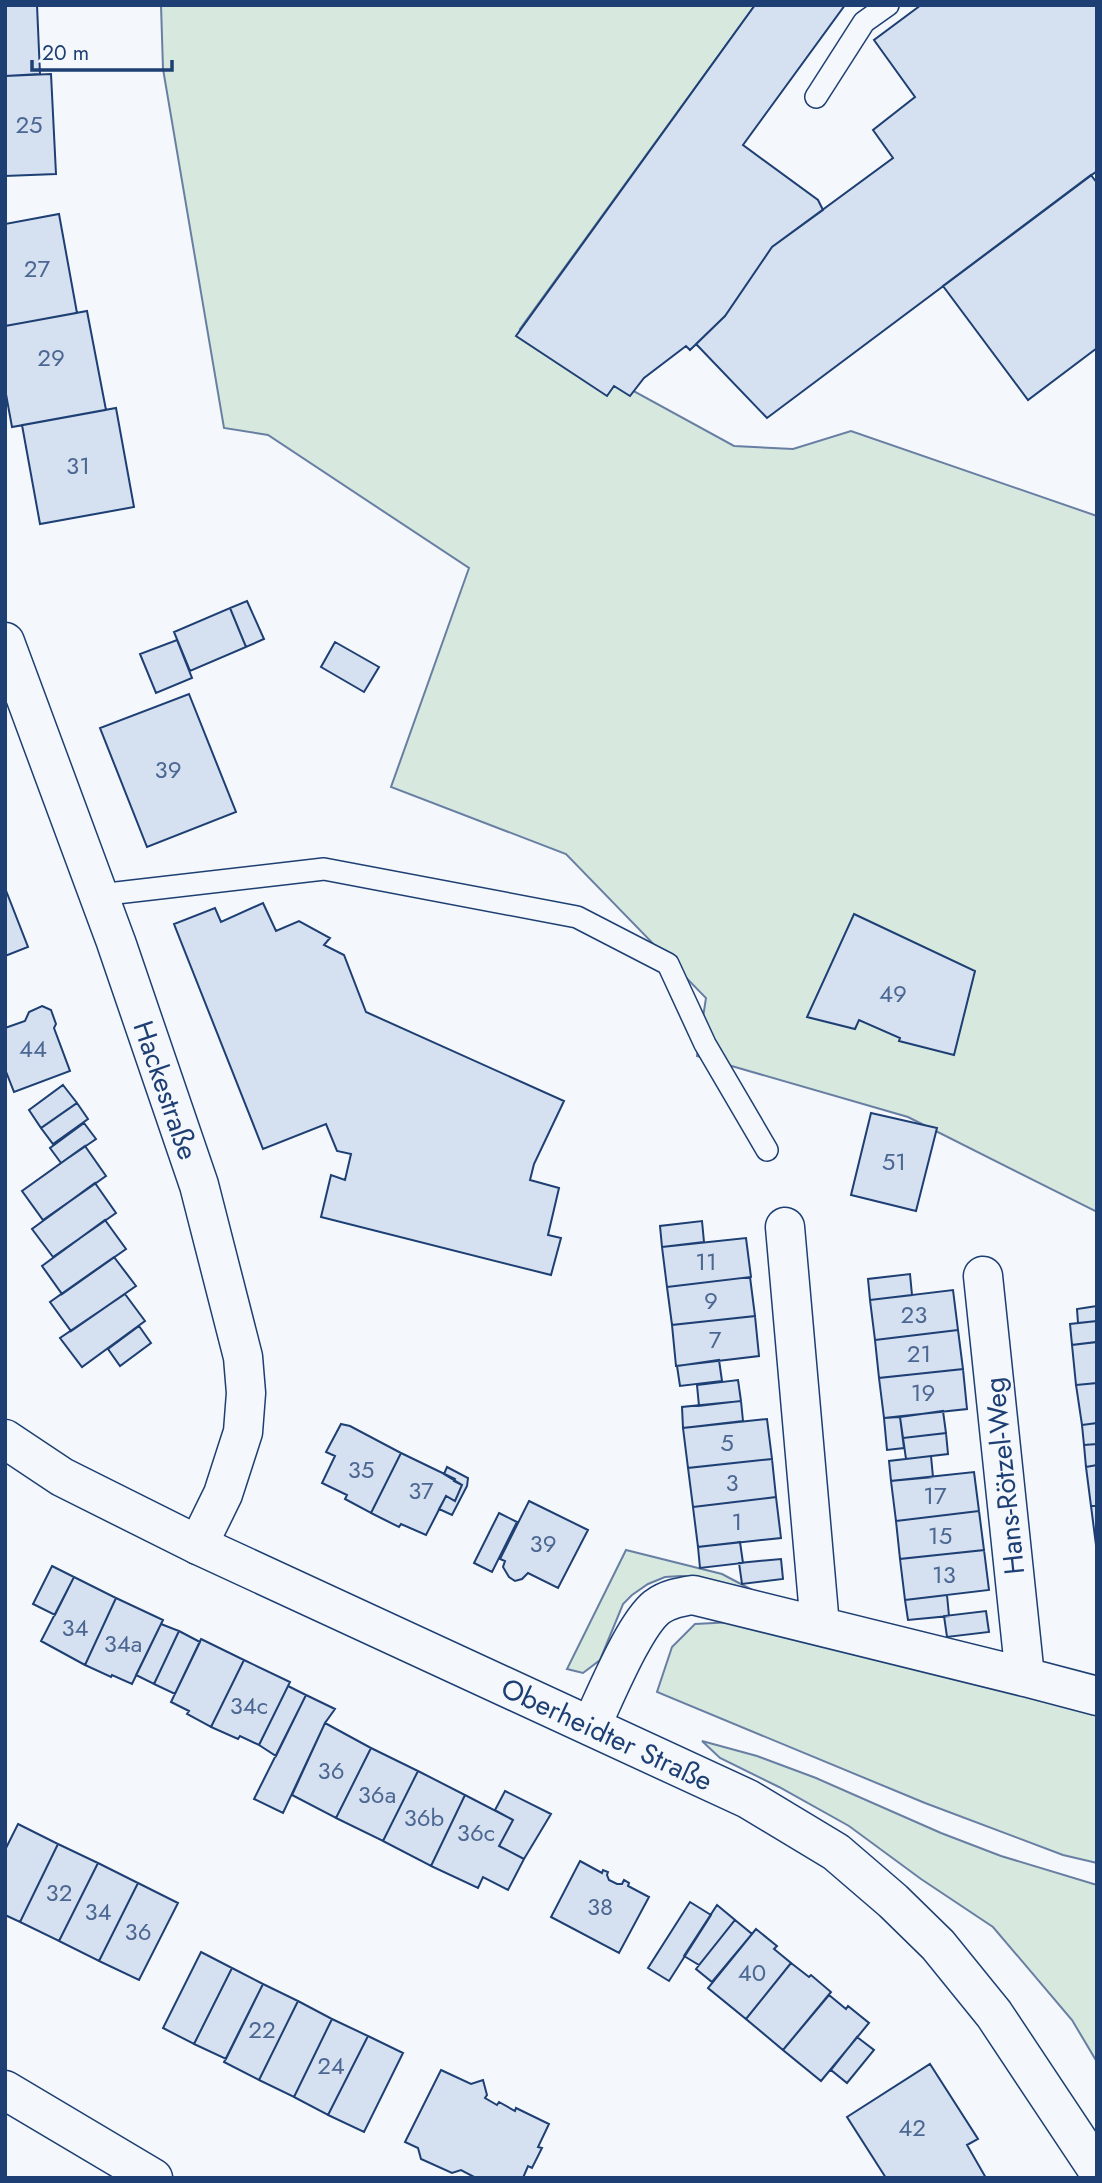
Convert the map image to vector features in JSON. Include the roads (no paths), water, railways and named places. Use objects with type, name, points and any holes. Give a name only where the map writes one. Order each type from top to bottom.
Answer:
[{"type":"street","name":"Hackestraße","points":[[5,642],[99,895],[199,1185],[243,1357],[246,1393],[243,1432],[223,1494],[198,1545]]},
{"type":"street","points":[[785,1227],[820,1626]]},
{"type":"street","name":"Hans-Rötzel-Weg","points":[[983,1276],[1026,1677]]},
{"type":"street","name":"Oberheidter Straße","points":[[5,1439],[62,1477],[198,1545],[748,1799],[836,1852],[893,1901],[938,1945],[993,2014],[1097,2169]]},
{"type":"street","points":[[591,1726],[639,1629],[656,1608],[672,1598],[693,1595],[1097,1696]]},
{"type":"street","points":[[5,2090],[152,2178]]},
{"type":"lane","points":[[816,97],[864,22],[888,5]]},
{"type":"lane","points":[[99,895],[324,869],[577,917],[668,964],[705,1044],[767,1150]]}]
